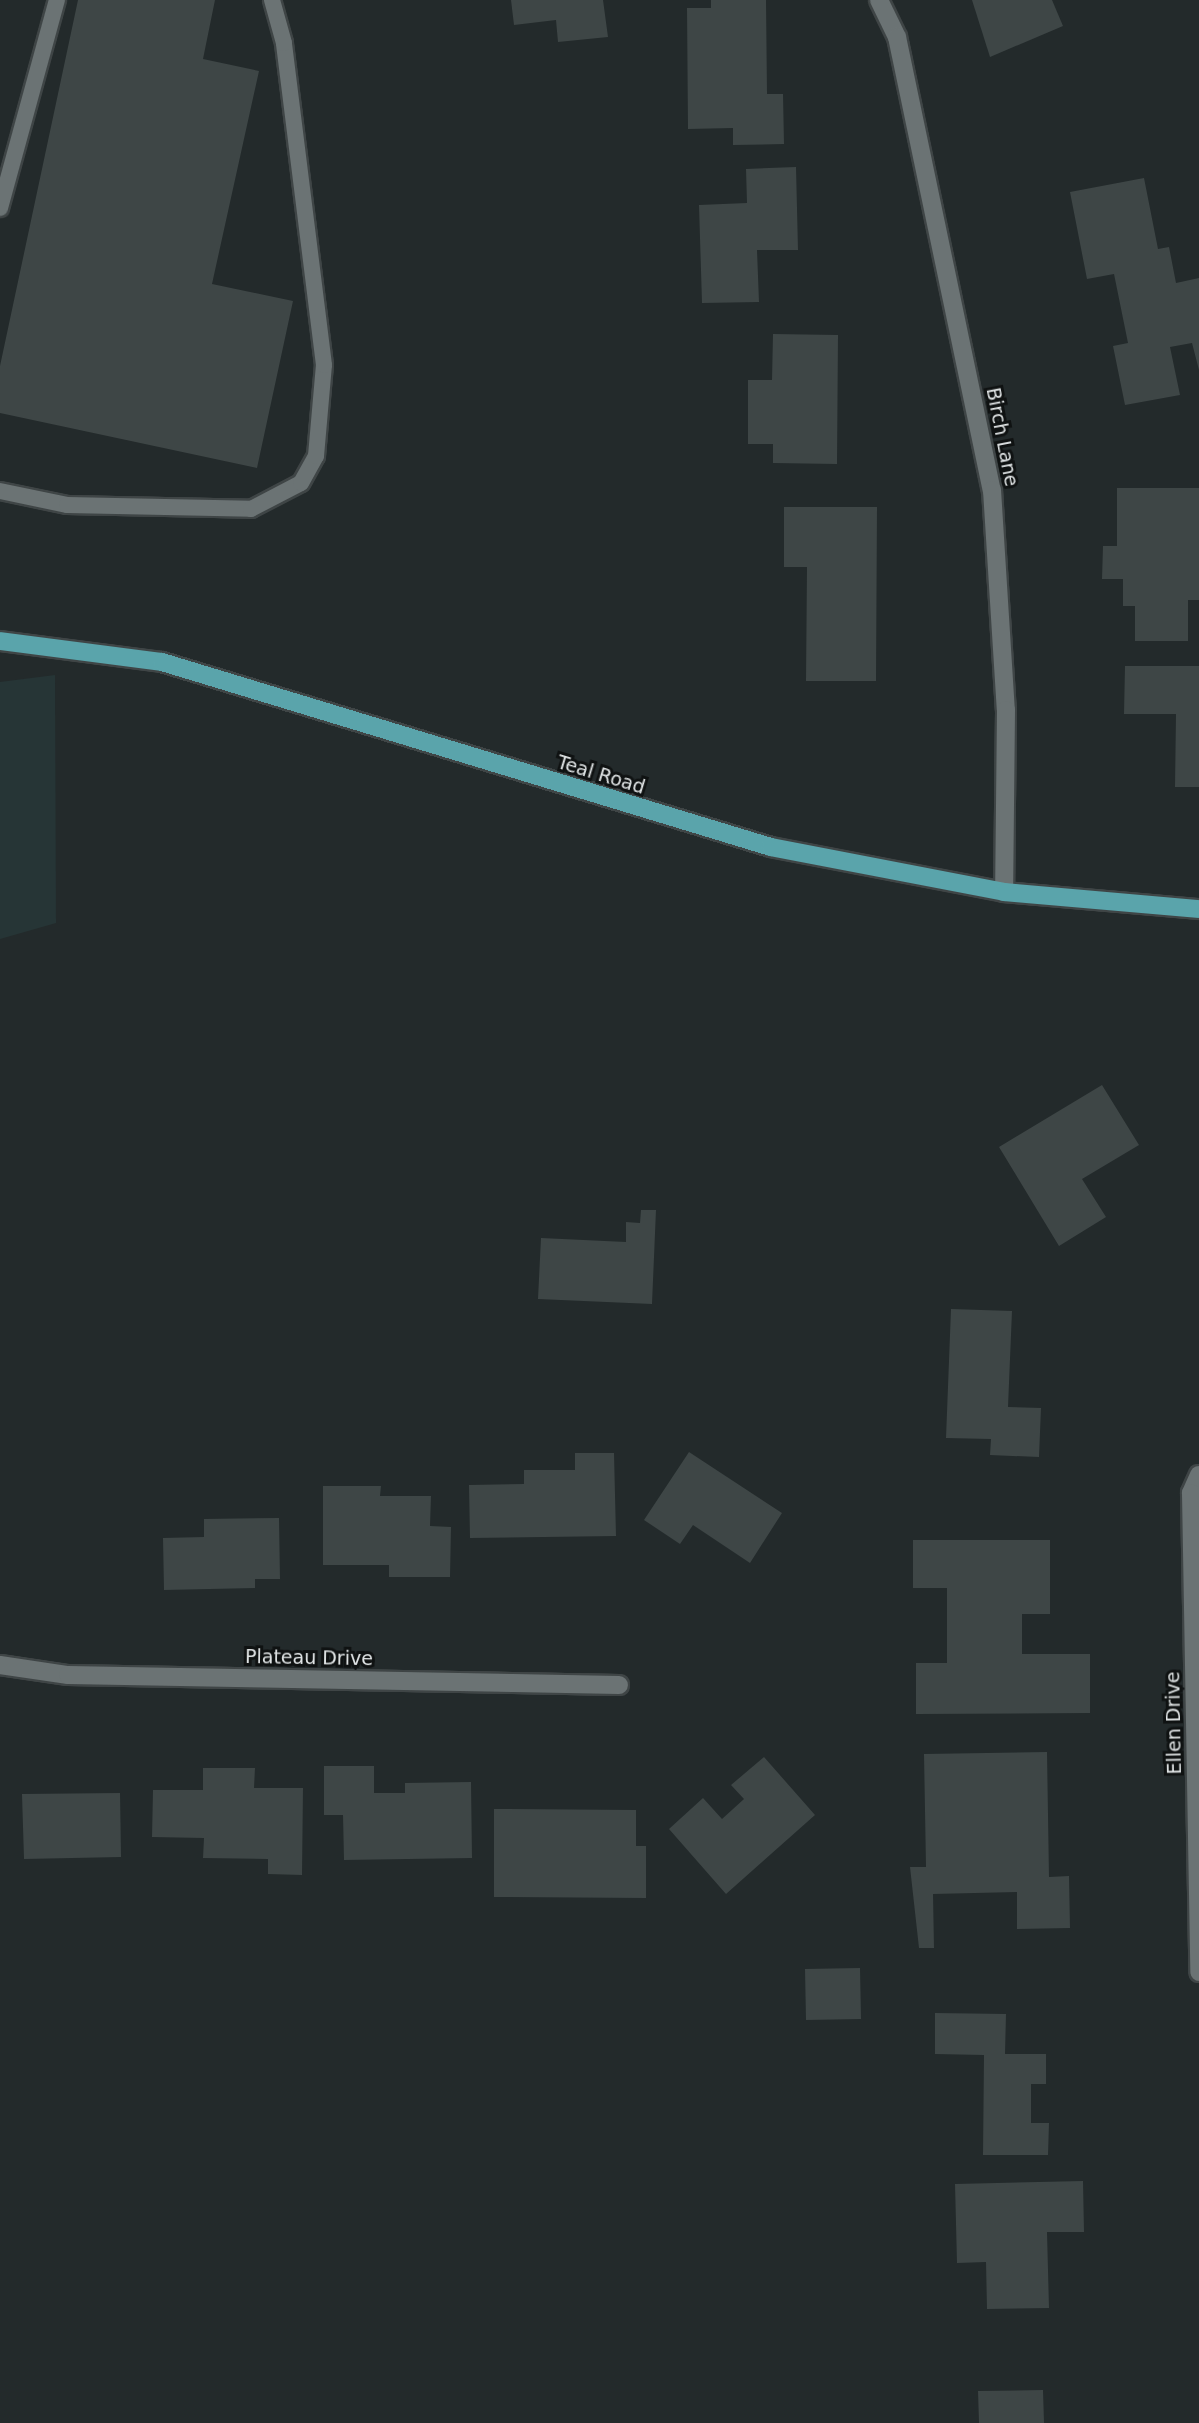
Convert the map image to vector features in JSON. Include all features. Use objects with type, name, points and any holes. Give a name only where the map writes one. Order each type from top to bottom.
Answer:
[{"type":"main road","name":"Teal Road","points":[[0,641],[162,662],[771,847],[1004,892],[1199,909]]},
{"type":"street","name":"Birch Lane","points":[[879,0],[897,37],[992,490],[1006,710],[1004,892]]},
{"type":"street","name":"Ellen Drive","points":[[1199,1475],[1191,1493],[1199,1972]]},
{"type":"street","name":"Plateau Drive","points":[[0,1665],[68,1675],[619,1685]]},
{"type":"lane","points":[[0,208],[57,0]]},
{"type":"lane","points":[[0,491],[67,505],[251,509],[301,483],[316,456],[324,365],[284,43],[272,0]]},
{"type":"shaded area","points":[[55,675],[56,923],[0,939],[0,682]]},
{"type":"building","points":[[78,0],[215,0],[203,59],[259,71],[212,284],[293,301],[257,468],[0,413],[0,366]]},
{"type":"building","points":[[511,0],[603,0],[608,37],[558,42],[556,20],[514,25]]},
{"type":"building","points":[[711,0],[766,0],[767,94],[783,94],[784,144],[733,145],[733,128],[688,129],[687,8],[711,8]]},
{"type":"building","points":[[972,0],[1052,0],[1063,26],[990,57]]},
{"type":"building","points":[[796,167],[798,250],[757,250],[759,302],[702,303],[699,205],[747,203],[746,169]]},
{"type":"building","points":[[1144,178],[1158,249],[1169,247],[1176,283],[1199,278],[1199,370],[1192,343],[1170,347],[1180,395],[1125,405],[1113,346],[1128,343],[1114,274],[1087,279],[1070,192]]},
{"type":"building","points":[[773,334],[838,335],[837,464],[773,463],[773,444],[748,444],[748,380],[772,380]]},
{"type":"building","points":[[1117,488],[1199,488],[1199,600],[1188,600],[1188,641],[1135,641],[1135,606],[1123,606],[1123,579],[1102,579],[1103,546],[1117,546]]},
{"type":"building","points":[[784,507],[877,507],[876,681],[806,681],[807,567],[784,567]]},
{"type":"building","points":[[1125,666],[1199,666],[1199,787],[1175,787],[1176,714],[1124,714]]},
{"type":"building","points":[[1102,1085],[1139,1145],[1082,1179],[1106,1217],[1059,1246],[999,1147]]},
{"type":"building","points":[[641,1210],[656,1210],[652,1304],[538,1299],[541,1238],[626,1242],[626,1222],[640,1223]]},
{"type":"building","points":[[951,1309],[1012,1311],[1008,1407],[1041,1408],[1039,1457],[990,1455],[991,1439],[946,1438]]},
{"type":"building","points":[[689,1452],[782,1513],[750,1563],[693,1525],[680,1544],[644,1520]]},
{"type":"building","points":[[575,1453],[614,1453],[616,1536],[470,1538],[469,1485],[524,1484],[524,1470],[575,1470]]},
{"type":"building","points":[[323,1486],[381,1486],[380,1496],[431,1496],[430,1526],[451,1527],[450,1577],[389,1577],[389,1565],[323,1565]]},
{"type":"building","points":[[279,1518],[280,1579],[255,1579],[255,1588],[164,1590],[163,1538],[204,1537],[204,1519]]},
{"type":"building","points":[[913,1540],[1050,1540],[1050,1614],[1022,1614],[1022,1654],[1090,1654],[1090,1713],[916,1714],[916,1663],[947,1663],[947,1588],[913,1588]]},
{"type":"building","points":[[1047,1752],[1049,1877],[1069,1876],[1070,1928],[1017,1929],[1017,1892],[933,1894],[934,1948],[919,1948],[910,1867],[926,1867],[924,1754]]},
{"type":"building","points":[[764,1757],[815,1815],[726,1894],[669,1829],[703,1798],[722,1819],[744,1799],[731,1785]]},
{"type":"building","points":[[324,1766],[374,1766],[374,1793],[405,1793],[405,1783],[471,1782],[472,1858],[344,1860],[343,1815],[324,1815]]},
{"type":"building","points":[[203,1768],[255,1768],[254,1788],[303,1788],[302,1875],[268,1874],[268,1859],[203,1858],[204,1838],[152,1837],[153,1790],[203,1790]]},
{"type":"building","points":[[120,1793],[121,1857],[24,1859],[22,1794]]},
{"type":"building","points":[[494,1809],[636,1810],[636,1846],[646,1846],[646,1898],[494,1897]]},
{"type":"building","points":[[860,1968],[861,2019],[806,2020],[805,1969]]},
{"type":"building","points":[[935,2013],[1006,2014],[1005,2054],[1046,2054],[1046,2084],[1031,2084],[1031,2123],[1049,2123],[1048,2155],[983,2155],[984,2055],[935,2054]]},
{"type":"building","points":[[1083,2181],[1084,2232],[1047,2232],[1049,2308],[987,2309],[986,2262],[957,2263],[955,2184]]},
{"type":"building","points":[[1043,2390],[1044,2423],[979,2423],[978,2391]]}]
